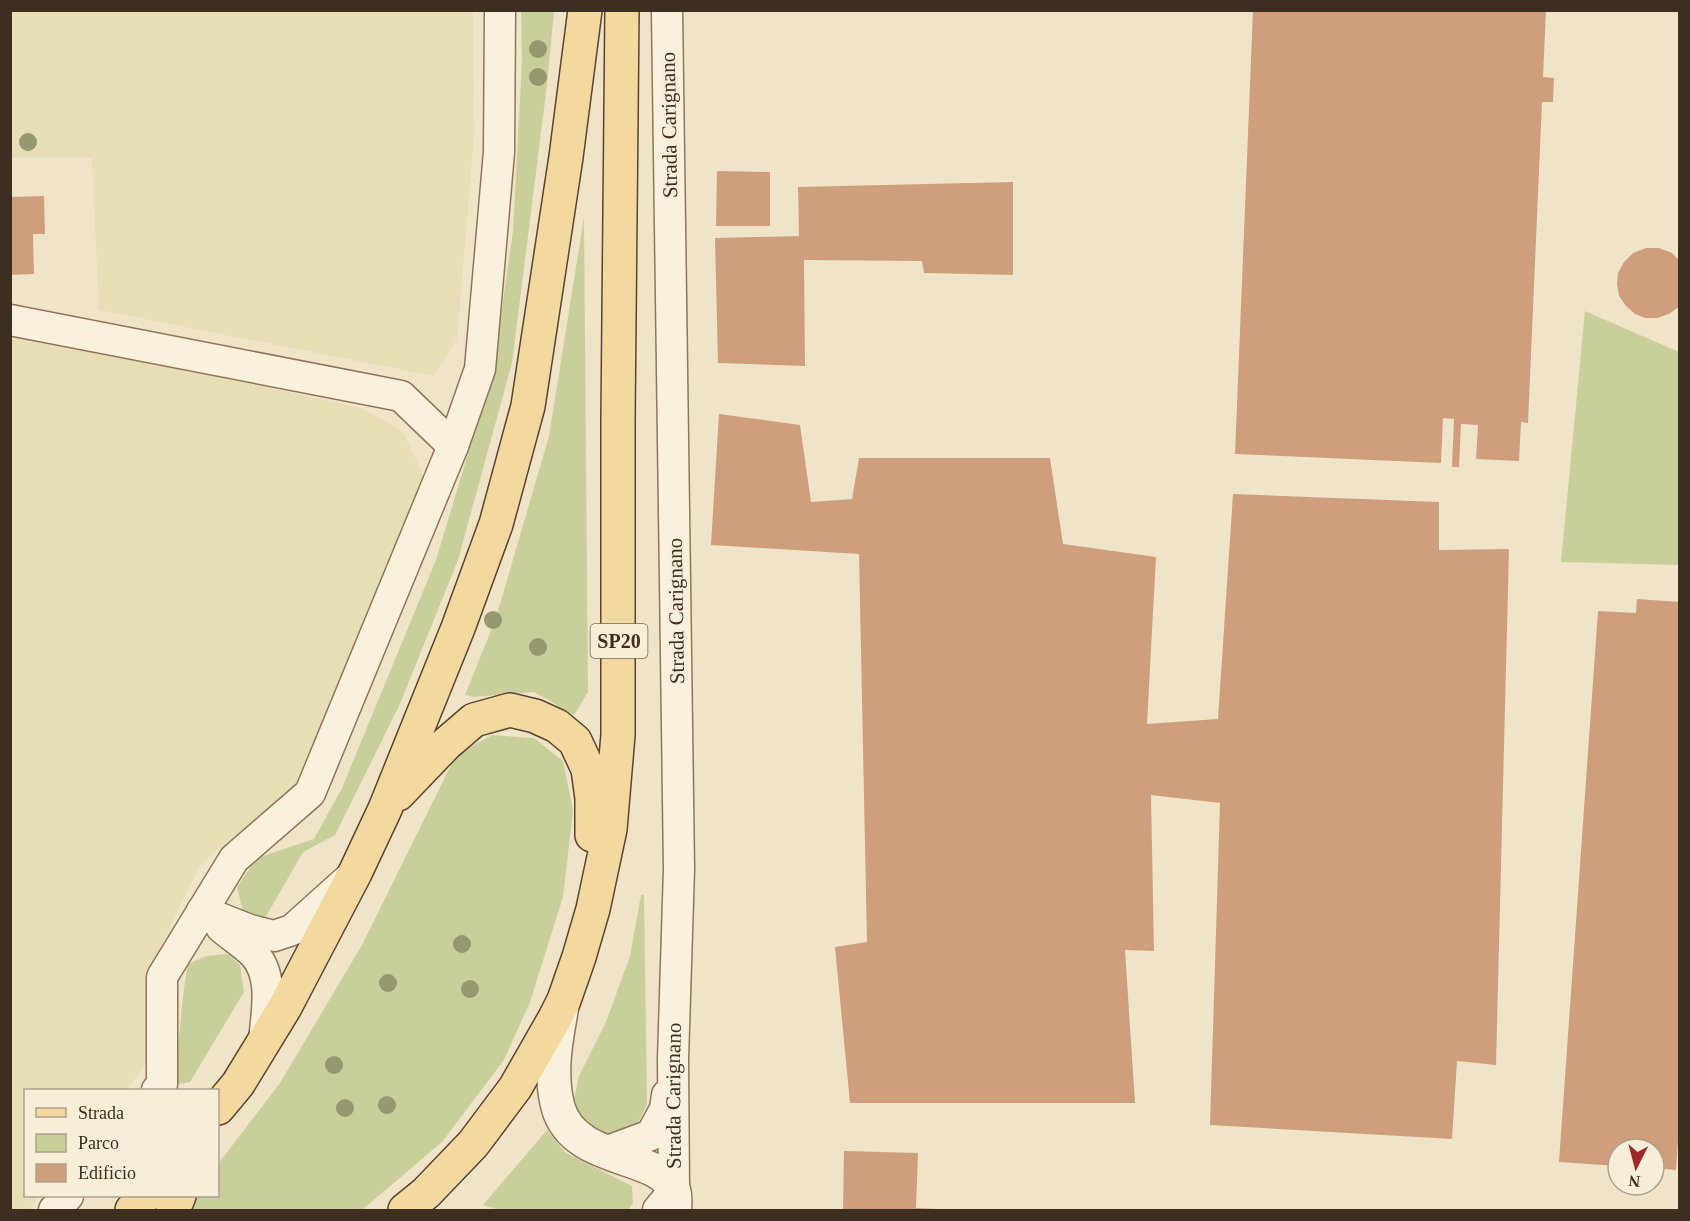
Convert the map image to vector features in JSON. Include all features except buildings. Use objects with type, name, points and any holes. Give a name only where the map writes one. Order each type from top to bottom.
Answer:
[{"type":"main road","name":"SP20","points":[[219,1119],[228,1096],[285,1007],[355,873],[385,809],[458,628],[496,524],[528,406],[566,157],[585,10]]},
{"type":"main road","name":"SP20","points":[[405,1210],[473,1144],[508,1098],[564,1000],[593,909],[610,829],[618,735],[622,10]]},
{"type":"main road","name":"SP20","points":[[385,809],[446,744],[474,720],[510,710],[535,716],[557,726],[575,741],[588,769],[592,798],[593,909]]},
{"type":"main road","points":[[132,1210],[144,1197]]},
{"type":"street","points":[[158,1089],[162,1084],[162,977],[234,859],[310,793],[453,446],[480,369],[499,152],[500,10]]},
{"type":"street","name":"Strada Carignano","points":[[667,10],[679,869],[669,1204]]},
{"type":"street","points":[[10,320],[401,396],[453,446]]},
{"type":"street","points":[[202,911],[250,930],[274,936],[292,930],[355,873]]},
{"type":"street","points":[[202,911],[255,955],[264,971],[268,993],[264,1042]]},
{"type":"street","points":[[564,1000],[553,1074],[558,1108],[570,1130],[582,1142],[652,1168],[667,1180],[669,1204]]},
{"type":"street","points":[[604,1152],[651,1136],[665,1109],[673,1059]]},
{"type":"street","points":[[54,1210],[67,1197]]},
{"type":"shaded area","points":[[10,11],[473,11],[474,137],[457,339],[434,376],[99,310],[92,158],[11,158]]},
{"type":"shaded area","points":[[11,331],[361,408],[402,430],[426,481],[334,764],[271,819],[232,837],[200,866],[156,956],[145,1066],[127,1089],[24,1089],[24,1197],[39,1197],[28,1210],[11,1210]]},
{"type":"green space","points":[[521,11],[554,11],[547,85],[512,363],[458,560],[400,704],[335,835],[303,852],[264,920],[244,916],[237,887],[257,858],[314,839],[342,788],[436,560],[493,371],[513,231],[522,61]]},
{"type":"green space","points":[[584,217],[588,692],[574,715],[534,692],[473,697],[465,695],[496,618],[549,436]]},
{"type":"green space","points":[[1585,311],[1679,352],[1679,565],[1561,562]]},
{"type":"green space","points":[[492,735],[534,738],[563,761],[573,810],[563,897],[530,1002],[504,1060],[442,1142],[362,1210],[187,1210],[193,1197],[219,1197],[219,1163],[280,1083],[362,945],[456,755]]},
{"type":"green space","points":[[641,895],[644,895],[647,1104],[639,1121],[623,1137],[597,1136],[583,1127],[574,1100],[579,1076],[606,1022],[630,956]]},
{"type":"green space","points":[[228,954],[240,965],[244,992],[190,1082],[174,1085],[188,964],[206,956]]},
{"type":"green space","points":[[547,1130],[566,1153],[632,1186],[633,1203],[628,1210],[500,1210],[483,1205]]}]
